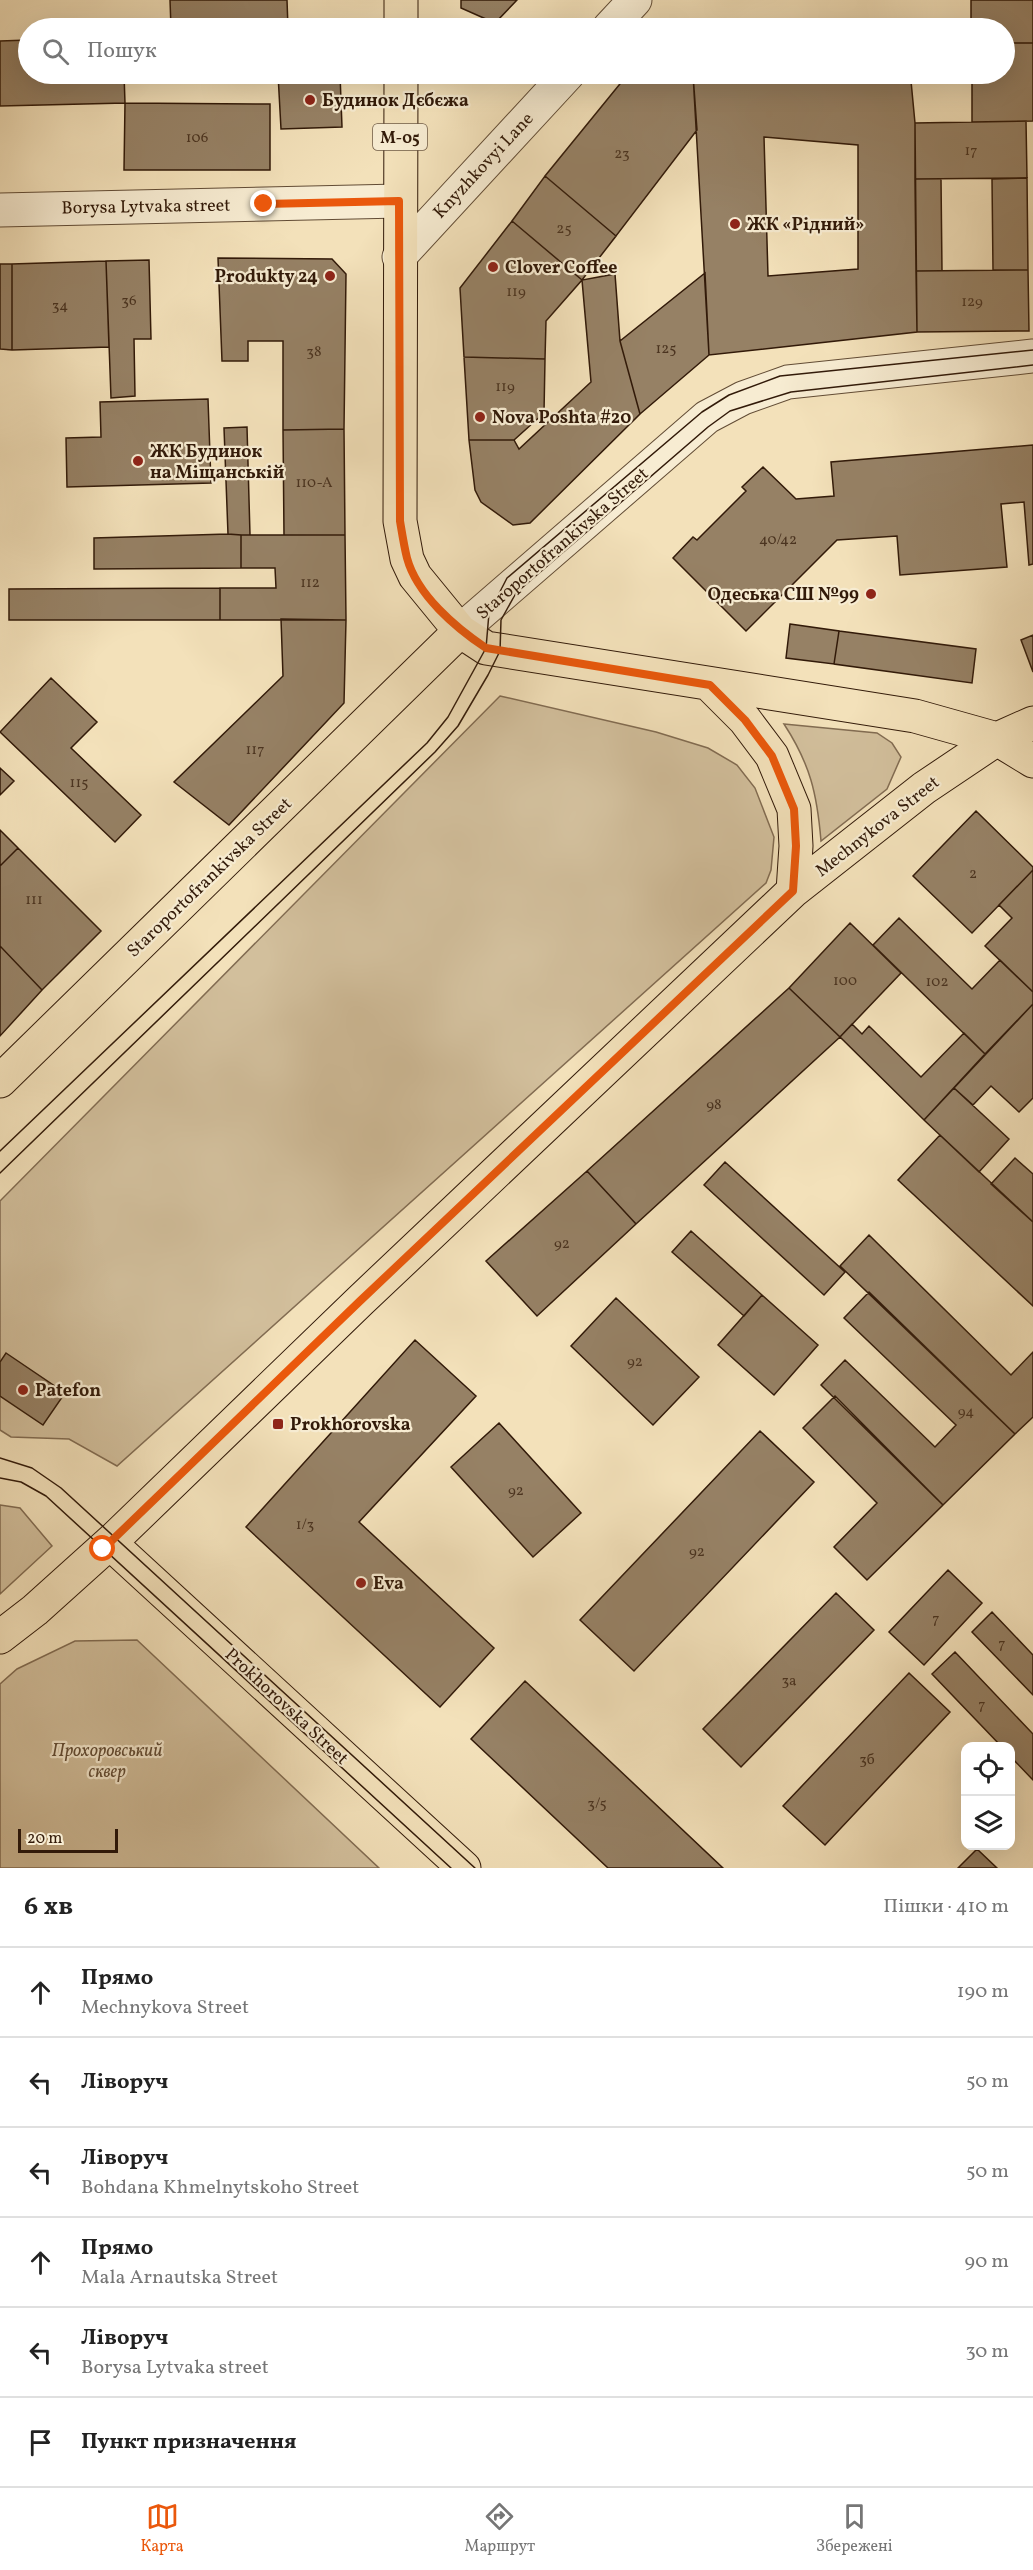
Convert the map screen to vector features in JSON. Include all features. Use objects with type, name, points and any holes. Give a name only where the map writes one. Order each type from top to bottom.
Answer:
[{"type":"main road","points":[[401,0],[401,18]]},
{"type":"main road","name":"М-05","points":[[401,84],[400,521],[407,559],[415,576],[460,631],[486,648],[710,685]]},
{"type":"main road","name":"Staroportofrankivska Street","points":[[0,1081],[460,631]]},
{"type":"main road","points":[[710,685],[915,716],[997,738],[1033,761]]},
{"type":"main road","points":[[710,685],[745,720],[772,756],[794,809],[796,846],[793,891]]},
{"type":"main road","name":"Mechnykova Street","points":[[0,1637],[35,1610],[110,1543],[360,1301],[793,891],[924,788],[997,738],[1033,723]]},
{"type":"main road","name":"Prokhorovska Street","points":[[110,1543],[464,1868]]},
{"type":"street","points":[[618,18],[635,0]]},
{"type":"street","name":"Knyzhkovyi Lane","points":[[399,257],[559,84]]},
{"type":"street","name":"Borysa Lytvaka street","points":[[0,210],[399,201]]},
{"type":"street","name":"Staroportofrankivska Street","points":[[460,631],[707,417],[742,398],[788,382],[1033,356]]},
{"type":"green space","points":[[500,696],[656,732],[708,748],[737,765],[755,788],[774,837],[771,870],[766,883],[117,1466],[69,1439],[11,1437],[0,1430],[0,1201]]},
{"type":"green space","points":[[784,724],[877,733],[892,743],[901,757],[887,789],[821,841],[811,780],[800,752]]},
{"type":"green space","points":[[0,1505],[20,1508],[52,1546],[0,1594]]},
{"type":"green space","name":"Прохоровський сквер","points":[[137,1640],[379,1868],[0,1868],[0,1684],[17,1669],[75,1641]]},
{"type":"building","points":[[170,0],[287,0],[288,18],[171,18]]},
{"type":"building","points":[[461,0],[517,0],[500,18],[484,18],[461,8]]},
{"type":"building","points":[[971,0],[1033,0],[1033,43],[1015,43],[1015,18],[971,18]]},
{"type":"building","points":[[18,40],[18,84],[124,84],[125,103],[0,106],[0,41]]},
{"type":"building","points":[[1015,43],[1033,43],[1033,121],[972,122],[972,84],[1015,84]]},
{"type":"building","name":"Будинок Дєбєжа","points":[[279,84],[340,84],[342,127],[281,129]]},
{"type":"building","points":[[620,84],[694,84],[697,130],[616,236],[545,176]]},
{"type":"building","name":"ЖК «Рідний»","points":[[694,84],[911,84],[915,123],[917,332],[709,355]],"holes":[[[764,137],[858,145],[858,269],[768,276]]]},
{"type":"building","points":[[125,103],[270,104],[270,170],[124,170]]},
{"type":"building","points":[[1026,121],[1027,178],[915,179],[915,123]]},
{"type":"building","points":[[545,176],[616,236],[582,280],[512,221]]},
{"type":"building","points":[[1027,178],[1028,270],[993,270],[992,179]]},
{"type":"building","points":[[915,179],[941,179],[942,271],[916,271]]},
{"type":"building","points":[[512,221],[582,280],[546,321],[545,359],[464,357],[460,288]]},
{"type":"building","points":[[218,258],[332,259],[346,274],[344,429],[283,430],[283,341],[248,341],[248,361],[222,361]]},
{"type":"building","points":[[149,260],[151,339],[134,339],[135,396],[111,398],[106,261]]},
{"type":"building","points":[[106,261],[109,347],[12,350],[12,264]]},
{"type":"building","points":[[0,264],[12,264],[12,350],[0,349]]},
{"type":"building","points":[[1028,270],[1029,331],[917,332],[916,271]]},
{"type":"building","points":[[705,273],[709,355],[640,414],[620,341]]},
{"type":"building","points":[[615,274],[620,341],[640,414],[530,523],[513,525],[481,502],[475,490],[469,440],[514,440],[519,449],[591,382],[582,280]]},
{"type":"building","points":[[464,357],[545,359],[544,413],[514,440],[469,440]]},
{"type":"building","name":"ЖК Будинок на Міщанській","points":[[208,399],[211,483],[67,487],[66,438],[101,437],[100,402]]},
{"type":"building","points":[[247,427],[250,535],[228,534],[224,428]]},
{"type":"building","points":[[344,429],[345,535],[284,535],[283,430]]},
{"type":"building","points":[[1033,445],[1033,564],[1029,565],[1024,502],[1001,504],[1007,567],[900,575],[897,536],[837,540],[746,631],[673,558],[693,537],[697,540],[746,491],[742,487],[763,467],[796,499],[834,496],[831,462]]},
{"type":"building","points":[[241,535],[241,568],[94,569],[94,538]]},
{"type":"building","points":[[241,535],[345,535],[346,620],[220,620],[220,588],[276,588],[275,568],[241,568]]},
{"type":"building","points":[[220,588],[220,620],[9,620],[9,589]]},
{"type":"building","points":[[281,619],[346,620],[344,703],[229,825],[174,782],[283,676]]},
{"type":"building","points":[[790,624],[839,631],[834,664],[786,658]]},
{"type":"building","points":[[839,631],[976,649],[972,683],[834,664]]},
{"type":"building","points":[[1033,635],[1033,672],[1021,640]]},
{"type":"building","points":[[51,678],[97,722],[71,748],[141,815],[115,842],[0,732]]},
{"type":"building","points":[[0,768],[14,781],[0,795]]},
{"type":"building","points":[[976,811],[1033,867],[1033,870],[972,933],[913,876]]},
{"type":"building","points":[[0,830],[18,848],[0,866]]},
{"type":"building","points":[[18,848],[101,931],[42,990],[0,946],[0,866]]},
{"type":"building","points":[[1033,870],[1033,992],[985,946],[1012,918],[999,905]]},
{"type":"building","points":[[899,918],[972,989],[1000,960],[1033,992],[1033,1004],[985,1054],[873,945]]},
{"type":"building","points":[[850,923],[901,973],[840,1037],[789,988]]},
{"type":"building","points":[[0,946],[42,990],[0,1036]]},
{"type":"building","points":[[789,988],[840,1037],[636,1224],[587,1171]]},
{"type":"building","points":[[1033,1004],[1033,1098],[1019,1112],[991,1086],[973,1105],[954,1088]]},
{"type":"building","points":[[852,1024],[862,1034],[869,1026],[921,1077],[964,1033],[985,1054],[924,1120],[840,1037]]},
{"type":"building","points":[[954,1088],[1009,1139],[979,1172],[924,1120]]},
{"type":"building","points":[[940,1135],[1033,1222],[1033,1306],[898,1180]]},
{"type":"building","points":[[1015,1158],[1033,1174],[1033,1222],[991,1184]]},
{"type":"building","points":[[725,1162],[845,1272],[824,1295],[704,1185]]},
{"type":"building","points":[[587,1171],[636,1224],[537,1316],[486,1261]]},
{"type":"building","points":[[691,1231],[762,1295],[744,1316],[672,1252]]},
{"type":"building","points":[[869,1235],[1011,1375],[1033,1352],[1033,1417],[1015,1434],[840,1266]]},
{"type":"building","points":[[869,1292],[1015,1434],[943,1505],[821,1385],[845,1360],[935,1447],[956,1425],[844,1318]]},
{"type":"building","points":[[762,1295],[818,1345],[774,1395],[718,1345]]},
{"type":"building","points":[[616,1298],[699,1377],[653,1425],[571,1346]]},
{"type":"building","points":[[415,1340],[476,1396],[359,1522],[494,1648],[440,1707],[246,1527]]},
{"type":"building","points":[[6,1353],[65,1393],[43,1425],[0,1396],[0,1362]]},
{"type":"building","points":[[835,1396],[943,1505],[867,1580],[834,1547],[877,1503],[803,1428]]},
{"type":"building","points":[[499,1423],[581,1513],[533,1557],[451,1467]]},
{"type":"building","points":[[760,1431],[814,1482],[634,1671],[580,1620]]},
{"type":"building","points":[[948,1570],[982,1603],[924,1665],[889,1632]]},
{"type":"building","points":[[836,1593],[874,1630],[741,1767],[703,1729]]},
{"type":"building","points":[[992,1612],[1033,1655],[1033,1695],[972,1632]]},
{"type":"building","points":[[955,1652],[1033,1734],[1033,1780],[1015,1761],[1015,1742],[997,1742],[932,1674]]},
{"type":"building","points":[[909,1673],[950,1712],[825,1845],[783,1806]]},
{"type":"building","points":[[525,1681],[723,1868],[608,1868],[471,1739]]},
{"type":"building","points":[[978,1850],[997,1868],[958,1868]]},
{"type":"tram line","points":[[0,1151],[427,743],[448,717],[486,648],[489,613],[507,578],[702,412],[729,395],[780,376],[1033,350]]},
{"type":"tram line","points":[[0,1173],[435,752],[458,726],[488,675],[500,651],[501,620],[516,593],[708,427],[730,411],[791,392],[1033,365]]},
{"type":"tram line","points":[[0,1458],[32,1468],[61,1488],[475,1868]]},
{"type":"tram line","points":[[0,1478],[21,1482],[46,1496],[451,1868]]},
{"type":"place","name":"Будинок Дєбєжа","points":[[310,100]]},
{"type":"place","name":"ЖК «Рідний»","points":[[735,224]]},
{"type":"place","name":"Clover Coffee","points":[[493,267]]},
{"type":"place","name":"Produkty 24","points":[[330,276]]},
{"type":"place","name":"Nova Poshta #20","points":[[480,417]]},
{"type":"place","name":"ЖК Будинок на Міщанській","points":[[138,461]]},
{"type":"place","name":"Одеська СШ №99","points":[[871,594]]},
{"type":"place","name":"Patefon","points":[[23,1390]]},
{"type":"place","name":"Prokhorovska","points":[[278,1424]]},
{"type":"place","name":"Eva","points":[[361,1583]]},
{"type":"route","points":[[103,1549],[360,1301],[793,891],[796,846],[794,809],[772,756],[745,720],[710,685],[553,661],[486,648],[460,631],[429,596],[415,576],[407,559],[400,521],[399,201],[264,204]]}]
